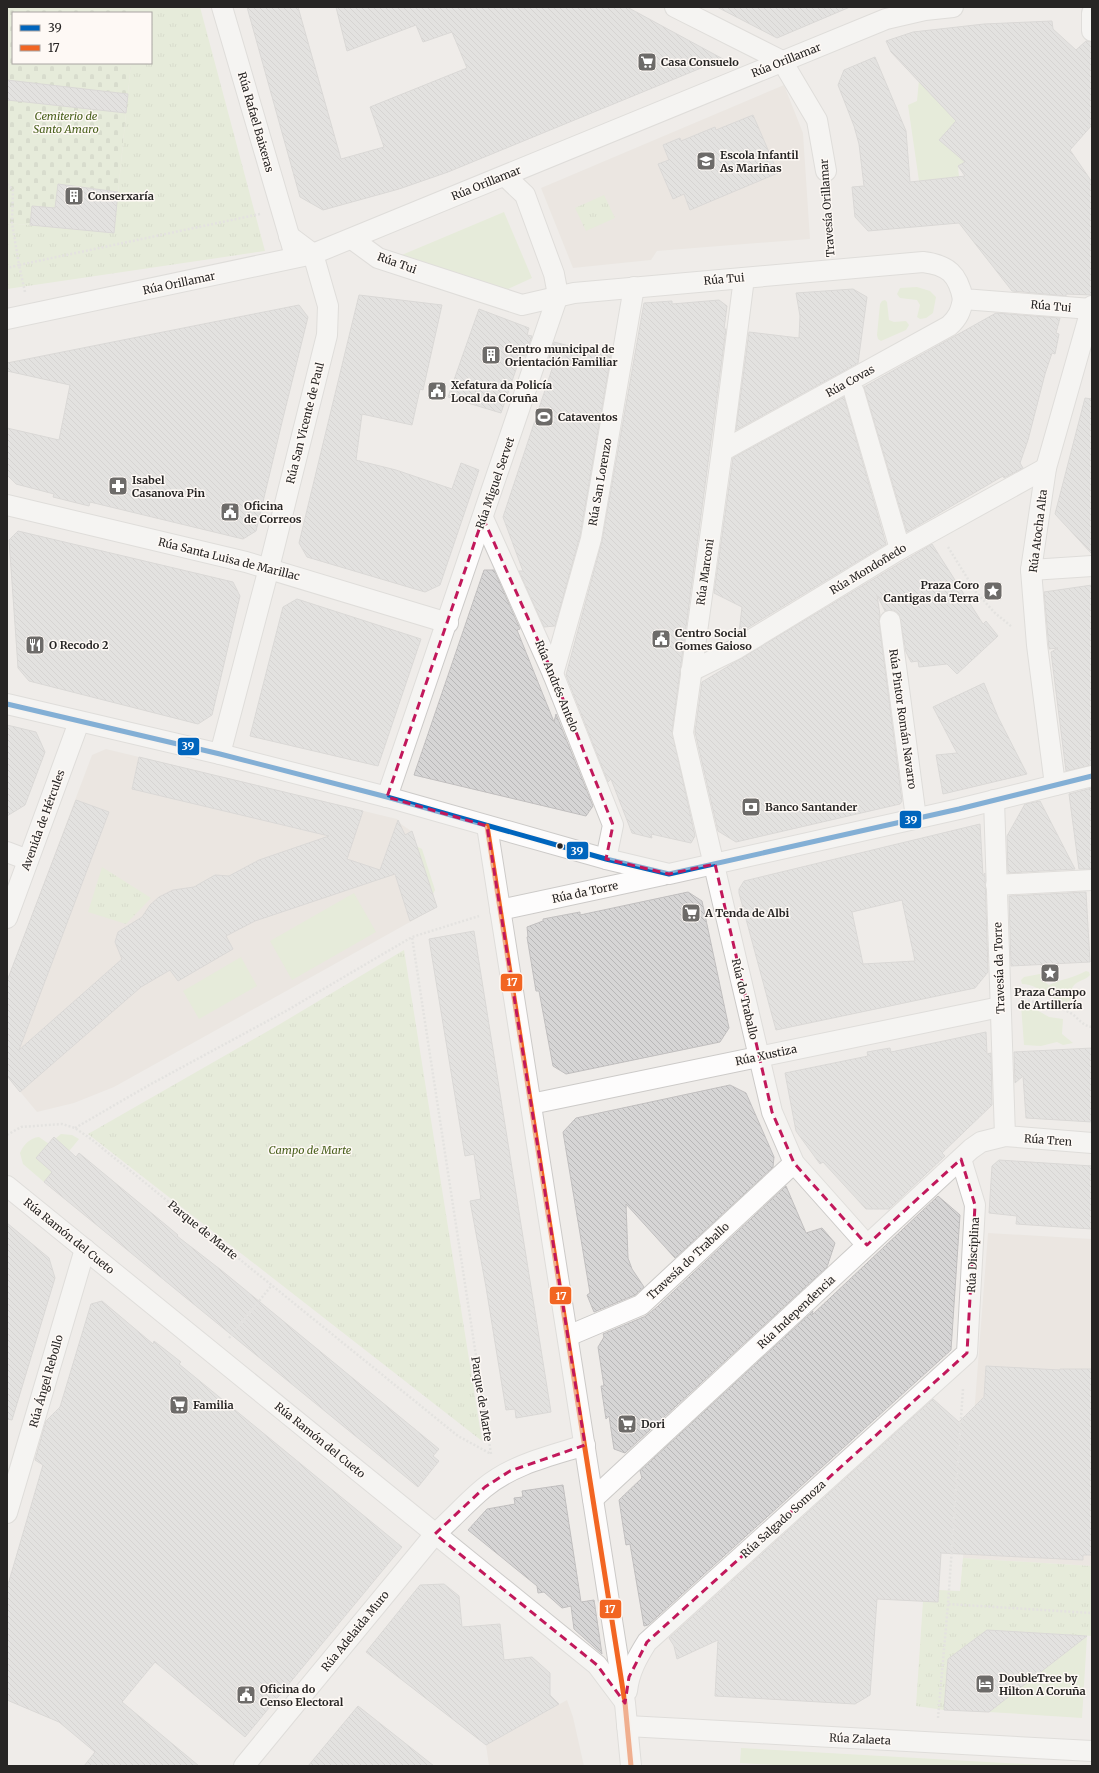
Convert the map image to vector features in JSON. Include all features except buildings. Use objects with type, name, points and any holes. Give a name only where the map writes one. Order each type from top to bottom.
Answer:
[{"type":"street","name":"Rúa Rafael Baixeras","points":[[222,7],[290,236],[304,257]]},
{"type":"street","points":[[675,7],[782,62]]},
{"type":"street","name":"Rúa Orillamar","points":[[7,319],[304,257],[352,239],[886,19],[925,10],[953,7]]},
{"type":"street","points":[[1092,13],[1092,31]]},
{"type":"street","name":"Travesía Orillamar","points":[[782,62],[817,120],[826,171]]},
{"type":"street","name":"Rúa Miguel Servet","points":[[387,797],[448,623],[558,295],[554,274],[525,195],[505,176]]},
{"type":"street","name":"Rúa Tui","points":[[352,239],[378,258],[522,305],[558,295],[923,262],[934,263],[945,267],[956,277],[961,286],[963,299],[1092,307]]},
{"type":"street","name":"Rúa San Vicente de Paul","points":[[220,754],[269,568],[327,335],[328,306],[304,257]]},
{"type":"street","name":"Rúa Marconi","points":[[715,864],[683,733],[744,278]]},
{"type":"street","name":"Rúa San Lorenzo","points":[[553,674],[591,539],[634,287]]},
{"type":"street","name":"Rúa Covas","points":[[722,451],[949,326],[956,320],[961,310],[963,299]]},
{"type":"street","name":"Rúa Atocha Alta","points":[[1054,785],[1037,645],[1031,570],[1046,468],[1092,307]]},
{"type":"street","name":"Rúa Covas","points":[[854,392],[900,549]]},
{"type":"street","name":"Rúa Mondoñedo","points":[[691,671],[736,650],[900,549],[1046,468]]},
{"type":"street","name":"Rúa Santa Luisa de Marillac","points":[[7,505],[269,568],[448,623]]},
{"type":"street","name":"Rúa Andrés Antelo","points":[[483,518],[553,674],[613,825],[606,859]]},
{"type":"street","points":[[1031,570],[1092,566]]},
{"type":"street","name":"Rúa Pintor Román Navarro","points":[[890,621],[916,818]]},
{"type":"street","name":"Rúa da Torre","points":[[7,704],[220,754],[387,797],[606,859],[669,874]]},
{"type":"street","name":"Avenida de Hércules","points":[[7,918],[79,722]]},
{"type":"street","name":"Rúa da Torre","points":[[500,910],[715,864],[1092,776]]},
{"type":"street","name":"Travesía da Torre","points":[[994,800],[1005,1136]]},
{"type":"street","points":[[488,826],[500,910],[594,1499],[625,1703],[631,1766]]},
{"type":"street","points":[[7,852],[28,860]]},
{"type":"street","name":"Rúa do Traballo","points":[[715,864],[758,1057],[772,1112],[794,1162],[867,1245]]},
{"type":"street","points":[[996,885],[1092,880]]},
{"type":"street","name":"Rúa Xustiza","points":[[531,1104],[1000,1007]]},
{"type":"street","name":"Rúa Tren","points":[[1005,1136],[1092,1143]]},
{"type":"street","name":"Rúa Independencia","points":[[594,1499],[961,1159],[981,1142],[1005,1136]]},
{"type":"street","name":"Rúa Disciplina","points":[[961,1159],[975,1205],[967,1353]]},
{"type":"street","name":"Travesía do Traballo","points":[[568,1336],[641,1305],[794,1162]]},
{"type":"street","name":"Rúa Ramón del Cueto","points":[[7,1186],[597,1665],[625,1703]]},
{"type":"street","name":"Rúa Ángel Rebollo","points":[[7,1513],[85,1250]]},
{"type":"street","name":"Rúa Salgado Somoza","points":[[625,1703],[629,1677],[636,1659],[647,1642],[967,1353]]},
{"type":"street","name":"Rúa Adelaida Muro","points":[[244,1766],[435,1534],[485,1487],[510,1471],[532,1461],[585,1445]]},
{"type":"street","name":"Rúa Zalaeta","points":[[627,1726],[1092,1751]]},
{"type":"path","name":"Travesía Orillamar","points":[[826,171],[830,270]]},
{"type":"path","points":[[7,184],[13,190],[12,223],[26,296]]},
{"type":"path","points":[[7,268],[270,212],[281,206]]},
{"type":"path","points":[[937,529],[976,592],[995,613],[1037,645]]},
{"type":"path","points":[[7,1135],[21,1127],[62,1124],[75,1128],[286,1011],[412,936],[500,910]]},
{"type":"path","name":"Parque de Marte","points":[[75,1128],[91,1139],[458,1436],[491,1454],[412,936]]},
{"type":"path","points":[[1000,1007],[1018,1000],[1035,1001],[1069,1012],[1086,1026],[1092,1027]]},
{"type":"path","points":[[215,1355],[272,1286]]},
{"type":"path","points":[[938,1718],[948,1604],[960,1412]]},
{"type":"path","points":[[948,1604],[1092,1614]]},
{"type":"highlighted area","points":[[483,518],[553,674],[613,825],[606,859],[669,874],[715,864],[772,1112],[794,1163],[867,1245],[961,1159],[975,1205],[967,1353],[647,1642],[629,1677],[625,1703],[597,1665],[435,1534],[485,1487],[510,1471],[585,1445],[487,826],[387,797]]},
{"type":"shaded area","name":"Escola Infantil As Mariñas","points":[[784,85],[803,133],[810,239],[657,251],[651,260],[573,268],[541,188]]},
{"type":"shaded area","points":[[106,749],[397,819],[411,831],[437,907],[114,1087],[74,1103],[37,1112],[7,1076],[7,981],[92,755]]},
{"type":"shaded area","points":[[988,1233],[1092,1239],[1092,1566],[963,1558]]},
{"type":"shaded area","points":[[567,1700],[573,1717],[584,1766],[489,1766],[486,1745]]},
{"type":"green space","name":"Cemiterio de Santo Amaro","points":[[7,7],[136,7],[136,12],[12,12],[12,64],[131,64],[114,233],[7,223]]},
{"type":"green space","points":[[136,7],[200,7],[265,251],[7,289],[7,223],[114,233],[131,64],[152,64],[152,12],[136,12]]},
{"type":"green space","points":[[919,80],[954,119],[990,148],[958,166],[959,177],[919,181],[908,105],[917,101]]},
{"type":"green space","points":[[604,195],[615,218],[586,231],[575,208]]},
{"type":"green space","points":[[504,212],[532,278],[506,290],[397,257]]},
{"type":"green space","points":[[917,287],[930,291],[936,297],[933,313],[926,318],[920,319],[917,317],[920,305],[917,300],[900,298],[897,294],[900,288]]},
{"type":"green space","points":[[885,300],[887,302],[889,320],[894,322],[906,321],[909,325],[906,330],[881,341],[878,339],[877,335],[880,304]]},
{"type":"green space","points":[[418,847],[422,849],[435,890],[433,894],[415,848]]},
{"type":"green space","points":[[102,867],[151,898],[126,924],[88,912]]},
{"type":"green space","points":[[354,893],[376,932],[292,980],[270,941]]},
{"type":"green space","name":"Campo de Marte","points":[[404,950],[482,1441],[88,1134],[275,1027]]},
{"type":"green space","points":[[241,957],[257,986],[199,1019],[183,991]]},
{"type":"green space","points":[[1086,971],[1089,972],[1090,975],[1074,985],[1071,990],[1070,1003],[1058,1001],[1036,988],[1022,984],[1021,980],[1024,977],[1045,973],[1046,983],[1049,985]]},
{"type":"green space","points":[[1021,1005],[1035,1009],[1049,1017],[1063,1019],[1062,1034],[1073,1043],[1063,1045],[1057,1042],[1041,1046],[1024,1045]]},
{"type":"green space","points":[[61,1134],[72,1135],[79,1139],[44,1182],[23,1164],[20,1153],[25,1144],[30,1140],[39,1137],[49,1144]]},
{"type":"green space","points":[[963,1558],[1092,1566],[1092,1636],[987,1630],[948,1659],[944,1710],[916,1706],[923,1601],[938,1590],[960,1591]]},
{"type":"green space","points":[[1087,1636],[1082,1718],[989,1712]]},
{"type":"green space","points":[[741,1748],[1058,1766],[790,1766],[740,1763]]},
{"type":"transit line","name":"39","points":[[7,704],[220,754],[387,797],[606,859],[669,874],[959,809],[1092,776]]},
{"type":"transit line","name":"17","points":[[487,826],[625,1703],[631,1766]]},
{"type":"place","name":"Casa Consuelo","points":[[647,62]]},
{"type":"place","name":"Escola Infantil As Mariñas","points":[[706,161]]},
{"type":"place","name":"Conserxaría","points":[[74,196]]},
{"type":"place","name":"Centro municipal de Orientación Familiar","points":[[491,355]]},
{"type":"place","name":"Xefatura da Policía Local da Coruña","points":[[437,391]]},
{"type":"place","name":"Cataventos","points":[[544,417]]},
{"type":"place","name":"Isabel Casanova Pin","points":[[118,486]]},
{"type":"place","name":"Oficina de Correos","points":[[230,512]]},
{"type":"place","name":"Praza Coro Cantigas da Terra","points":[[993,591]]},
{"type":"place","name":"Centro Social Gomes Gaioso","points":[[661,639]]},
{"type":"place","name":"O Recodo 2","points":[[35,645]]},
{"type":"place","name":"Banco Santander","points":[[751,807]]},
{"type":"place","name":"A Tenda de Albi","points":[[691,913]]},
{"type":"place","name":"Praza Campo de Artillería","points":[[1050,973]]},
{"type":"place","name":"Familia","points":[[179,1405]]},
{"type":"place","name":"Dori","points":[[627,1424]]},
{"type":"place","name":"DoubleTree by Hilton A Coruña","points":[[985,1684]]},
{"type":"place","name":"Oficina do Censo Electoral","points":[[246,1695]]}]
